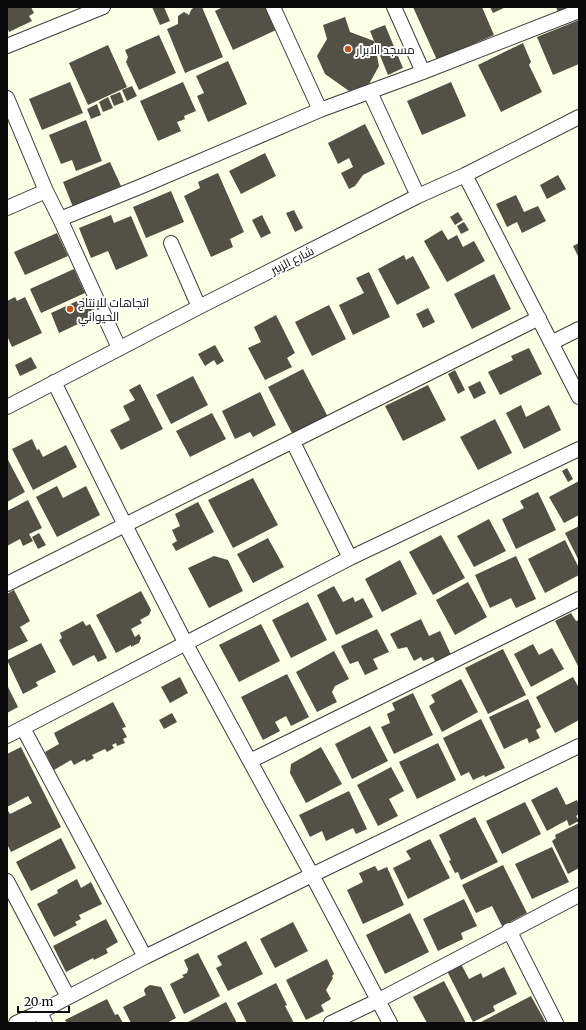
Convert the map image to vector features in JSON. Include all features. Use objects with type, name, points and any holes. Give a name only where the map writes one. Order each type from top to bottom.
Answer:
[{"type":"street","points":[[7,46],[103,7]]},
{"type":"street","points":[[273,7],[320,110]]},
{"type":"street","points":[[394,7],[423,72]]},
{"type":"street","points":[[60,219],[142,186],[320,110],[423,72],[579,11]]},
{"type":"street","points":[[370,92],[418,196]]},
{"type":"street","points":[[7,98],[46,191],[119,348]]},
{"type":"street","name":"شارع الزبير","points":[[7,406],[418,196],[465,175],[579,117]]},
{"type":"street","points":[[465,175],[579,397]]},
{"type":"street","points":[[7,208],[46,191]]},
{"type":"street","points":[[171,243],[199,307]]},
{"type":"street","points":[[7,584],[539,318]]},
{"type":"street","points":[[551,343],[579,329]]},
{"type":"street","points":[[54,382],[186,644],[312,875],[390,1023]]},
{"type":"street","points":[[293,442],[350,558]]},
{"type":"street","points":[[7,736],[350,558],[579,448]]},
{"type":"street","points":[[250,761],[579,599]]},
{"type":"street","points":[[23,728],[145,957]]},
{"type":"street","points":[[16,1023],[43,1018],[68,997],[145,957],[579,746]]},
{"type":"street","points":[[7,881],[68,997]]},
{"type":"street","points":[[331,1023],[579,895]]},
{"type":"street","points":[[509,930],[556,1023]]},
{"type":"building","points":[[7,7],[31,7],[34,13],[29,16],[32,21],[9,32],[7,27]]},
{"type":"building","points":[[152,7],[164,7],[170,21],[160,25]]},
{"type":"building","points":[[194,7],[202,7],[223,57],[185,73],[167,29],[178,24],[178,16],[184,12],[189,15]]},
{"type":"building","points":[[223,7],[266,7],[276,30],[233,50],[215,11]]},
{"type":"building","points":[[413,7],[482,7],[494,35],[437,60]]},
{"type":"building","points":[[490,7],[506,7],[493,13]]},
{"type":"building","points":[[556,7],[571,7],[558,12]]},
{"type":"building","name":"مسجد الابرار","points":[[345,17],[350,32],[374,41],[379,66],[369,84],[349,91],[325,74],[317,56],[327,39],[323,25]]},
{"type":"building","points":[[579,20],[579,64],[553,75],[537,37]]},
{"type":"building","points":[[385,25],[403,68],[388,75],[370,31]]},
{"type":"building","points":[[159,35],[176,73],[139,90],[126,62],[128,57],[125,50]]},
{"type":"building","points":[[523,43],[531,62],[529,65],[542,92],[501,112],[478,65]]},
{"type":"building","points":[[108,45],[127,87],[88,105],[69,63]]},
{"type":"building","points":[[228,61],[247,104],[208,122],[197,96],[204,93],[196,76]]},
{"type":"building","points":[[70,82],[83,113],[42,130],[29,99]]},
{"type":"building","points":[[183,82],[196,111],[184,116],[185,119],[177,122],[181,131],[158,141],[140,101]]},
{"type":"building","points":[[451,82],[466,116],[422,135],[407,101]]},
{"type":"building","points":[[132,86],[137,96],[127,101],[122,90]]},
{"type":"building","points":[[120,92],[124,102],[114,106],[110,96]]},
{"type":"building","points":[[108,97],[113,108],[103,112],[99,102]]},
{"type":"building","points":[[97,104],[101,115],[91,119],[87,109]]},
{"type":"building","points":[[86,120],[102,161],[76,171],[72,160],[61,164],[49,135]]},
{"type":"building","points":[[365,124],[385,164],[363,175],[355,186],[349,189],[341,173],[353,167],[349,158],[338,164],[328,143]]},
{"type":"building","points":[[265,153],[276,176],[241,194],[229,171]]},
{"type":"building","points":[[110,162],[121,186],[73,207],[63,182]]},
{"type":"building","points":[[218,173],[244,232],[230,239],[233,247],[211,257],[184,196],[200,188],[198,182]]},
{"type":"building","points":[[558,175],[566,189],[547,199],[540,185]]},
{"type":"building","points":[[171,191],[184,222],[146,238],[133,207]]},
{"type":"building","points":[[516,195],[524,212],[538,206],[546,221],[522,233],[517,222],[507,227],[496,204]]},
{"type":"building","points":[[294,210],[303,228],[295,232],[286,213]]},
{"type":"building","points":[[458,212],[463,220],[455,225],[450,217]]},
{"type":"building","points":[[111,215],[114,223],[131,216],[148,256],[116,270],[108,251],[91,258],[79,228]]},
{"type":"building","points":[[262,215],[271,233],[261,238],[252,220]]},
{"type":"building","points":[[464,222],[469,230],[461,234],[457,226]]},
{"type":"building","points":[[442,230],[448,240],[457,235],[463,247],[474,241],[485,261],[447,282],[424,241]]},
{"type":"building","points":[[57,233],[68,256],[25,275],[14,252]]},
{"type":"building","points":[[579,243],[579,258],[573,246]]},
{"type":"building","points":[[404,255],[406,260],[413,256],[430,288],[397,305],[378,269]]},
{"type":"building","points":[[74,269],[85,293],[41,313],[30,289]]},
{"type":"building","points":[[369,272],[390,317],[353,335],[339,305],[364,293],[356,278]]},
{"type":"building","points":[[494,274],[511,309],[472,329],[454,294]]},
{"type":"building","points":[[15,297],[17,301],[25,297],[42,333],[12,347],[8,338],[7,339],[7,301]]},
{"type":"building","points":[[86,297],[95,316],[59,333],[51,313]]},
{"type":"building","points":[[329,305],[346,339],[312,356],[295,322]]},
{"type":"building","points":[[428,308],[435,322],[423,328],[416,314]]},
{"type":"building","points":[[276,315],[295,353],[287,358],[292,367],[265,380],[248,348],[261,342],[254,327]]},
{"type":"building","points":[[215,345],[224,361],[217,365],[214,360],[205,366],[198,354]]},
{"type":"building","points":[[529,348],[542,374],[500,395],[488,372],[513,360],[511,356]]},
{"type":"building","points":[[31,357],[37,368],[20,376],[15,365]]},
{"type":"building","points":[[303,369],[328,417],[293,435],[268,387]]},
{"type":"building","points":[[455,370],[465,390],[458,394],[448,374]]},
{"type":"building","points":[[193,376],[208,405],[171,424],[156,395]]},
{"type":"building","points":[[480,381],[486,393],[474,399],[468,387]]},
{"type":"building","points":[[140,384],[163,429],[121,450],[110,430],[130,420],[123,406],[135,400],[129,390]]},
{"type":"building","points":[[428,385],[446,420],[403,441],[385,406]]},
{"type":"building","points":[[260,392],[276,425],[253,437],[250,432],[235,439],[222,411]]},
{"type":"building","points":[[521,405],[526,417],[549,405],[561,430],[524,449],[506,413]]},
{"type":"building","points":[[212,413],[226,439],[190,457],[176,431]]},
{"type":"building","points":[[495,419],[512,453],[478,470],[460,437]]},
{"type":"building","points":[[32,439],[37,450],[39,449],[43,457],[66,445],[77,467],[33,490],[12,449]]},
{"type":"building","points":[[7,458],[25,492],[7,502]]},
{"type":"building","points":[[567,468],[573,479],[568,482],[562,471]]},
{"type":"building","points":[[253,478],[278,525],[233,548],[208,500]]},
{"type":"building","points":[[579,481],[579,515],[564,523],[549,497]]},
{"type":"building","points":[[57,486],[63,498],[86,486],[100,515],[57,537],[36,497]]},
{"type":"building","points":[[538,492],[556,530],[516,549],[502,519],[524,508],[520,501]]},
{"type":"building","points":[[28,500],[42,528],[29,534],[33,541],[23,546],[20,539],[7,546],[7,511]]},
{"type":"building","points":[[198,502],[214,532],[176,551],[172,544],[177,541],[172,530],[180,526],[175,514]]},
{"type":"building","points":[[489,519],[506,551],[474,567],[457,536]]},
{"type":"building","points":[[579,526],[579,561],[565,533]]},
{"type":"building","points":[[39,533],[46,545],[38,549],[32,537]]},
{"type":"building","points":[[441,535],[465,578],[433,595],[409,552]]},
{"type":"building","points":[[268,538],[284,567],[253,583],[237,554]]},
{"type":"building","points":[[565,540],[579,568],[579,575],[545,593],[528,559]]},
{"type":"building","points":[[214,556],[228,560],[243,591],[209,608],[188,568]]},
{"type":"building","points":[[516,556],[536,599],[516,608],[511,598],[490,608],[475,575]]},
{"type":"building","points":[[400,560],[417,594],[382,612],[365,579]]},
{"type":"building","points":[[468,582],[487,617],[455,635],[436,600]]},
{"type":"building","points":[[334,586],[343,602],[353,597],[355,602],[363,598],[373,617],[336,635],[317,595]]},
{"type":"building","points":[[14,590],[30,621],[20,627],[28,641],[7,651],[7,594]]},
{"type":"building","points":[[141,591],[151,610],[149,615],[140,620],[142,623],[131,629],[135,637],[139,634],[141,638],[139,643],[131,647],[131,645],[116,653],[96,615]]},
{"type":"building","points":[[308,602],[327,640],[291,658],[272,620]]},
{"type":"building","points":[[571,613],[576,621],[579,620],[579,668],[555,621]]},
{"type":"building","points":[[421,619],[429,636],[440,631],[453,659],[438,667],[433,657],[423,661],[421,657],[414,661],[407,647],[398,649],[390,634]]},
{"type":"building","points":[[83,621],[86,626],[90,624],[107,658],[98,662],[94,655],[73,666],[59,640],[62,638],[60,633]]},
{"type":"building","points":[[261,624],[280,661],[239,682],[219,645]]},
{"type":"building","points":[[377,629],[389,652],[373,659],[378,669],[365,675],[358,661],[350,664],[341,646]]},
{"type":"building","points":[[41,643],[56,672],[36,682],[38,686],[23,694],[7,660]]},
{"type":"building","points":[[533,644],[539,655],[552,648],[564,669],[531,687],[514,654]]},
{"type":"building","points":[[503,649],[526,695],[488,714],[465,668]]},
{"type":"building","points":[[334,651],[349,679],[335,686],[332,692],[337,702],[317,712],[296,672]]},
{"type":"building","points":[[287,674],[309,717],[291,726],[286,716],[275,722],[280,731],[263,740],[241,697]]},
{"type":"building","points":[[180,677],[188,693],[170,703],[161,687]]},
{"type":"building","points":[[573,677],[579,688],[579,720],[555,733],[536,697]]},
{"type":"building","points":[[461,679],[478,712],[442,732],[429,706],[435,702],[431,695]]},
{"type":"building","points":[[7,685],[18,707],[7,713]]},
{"type":"building","points":[[413,693],[433,735],[394,754],[381,727],[390,723],[387,714],[395,710],[392,703]]},
{"type":"building","points":[[528,699],[541,727],[536,730],[540,738],[529,743],[527,738],[504,749],[489,717]]},
{"type":"building","points":[[113,702],[126,727],[122,728],[127,737],[123,739],[125,743],[117,746],[116,743],[112,745],[114,748],[107,752],[105,749],[92,755],[94,758],[86,762],[85,759],[74,765],[71,760],[54,770],[45,752],[59,744],[54,733]]},
{"type":"building","points":[[172,713],[177,722],[164,729],[159,720]]},
{"type":"building","points":[[481,719],[505,768],[485,777],[484,775],[473,780],[469,772],[461,776],[443,738]]},
{"type":"building","points":[[370,726],[388,761],[352,779],[335,744]]},
{"type":"building","points":[[438,743],[456,780],[417,799],[399,762]]},
{"type":"building","points":[[21,747],[61,827],[11,852],[7,844],[7,809],[10,814],[32,803],[28,796],[7,807],[7,754]]},
{"type":"building","points":[[321,747],[342,784],[306,803],[290,773],[291,764]]},
{"type":"building","points":[[391,767],[404,791],[389,799],[398,816],[378,826],[357,785]]},
{"type":"building","points":[[557,787],[566,805],[577,800],[579,804],[579,814],[576,816],[579,821],[569,826],[567,820],[547,831],[531,800]]},
{"type":"building","points":[[349,791],[367,829],[356,834],[353,828],[326,841],[322,831],[310,837],[299,815]]},
{"type":"building","points":[[525,802],[541,834],[502,854],[486,821]]},
{"type":"building","points":[[475,817],[498,862],[461,880],[458,872],[455,873],[449,861],[451,860],[439,835]]},
{"type":"building","points":[[579,823],[579,868],[568,874],[552,841],[556,838],[555,835]]},
{"type":"building","points":[[61,838],[76,868],[31,891],[16,862]]},
{"type":"building","points":[[430,839],[450,878],[408,899],[393,868],[411,859],[406,851]]},
{"type":"building","points":[[552,847],[569,882],[532,899],[515,864]]},
{"type":"building","points":[[503,865],[527,913],[502,926],[492,906],[476,913],[462,885]]},
{"type":"building","points":[[375,866],[378,871],[387,867],[404,905],[363,924],[347,890],[363,882],[359,873]]},
{"type":"building","points":[[77,879],[81,888],[91,882],[102,904],[79,915],[81,919],[75,922],[77,925],[54,937],[37,904],[58,893],[57,890]]},
{"type":"building","points":[[464,899],[477,926],[461,933],[463,939],[438,951],[423,919]]},
{"type":"building","points":[[410,913],[429,952],[385,974],[366,935]]},
{"type":"building","points":[[106,919],[118,942],[106,949],[108,953],[94,960],[93,958],[66,972],[53,946]]},
{"type":"building","points":[[293,922],[308,951],[275,968],[260,939]]},
{"type":"building","points":[[246,941],[263,974],[228,991],[216,968],[222,965],[217,956]]},
{"type":"building","points":[[198,953],[220,996],[184,1014],[170,984],[184,977],[182,975],[187,973],[188,969],[184,960]]},
{"type":"building","points":[[327,959],[334,974],[326,990],[331,999],[321,1005],[324,1011],[306,1020],[286,980]]},
{"type":"building","points":[[461,964],[469,979],[481,973],[483,978],[504,967],[517,994],[493,1006],[495,1011],[473,1022],[447,971]]},
{"type":"building","points":[[444,981],[466,1023],[427,1023],[413,997]]},
{"type":"building","points":[[276,983],[287,1005],[285,1006],[294,1023],[247,1023],[237,1003]]},
{"type":"building","points":[[150,985],[161,987],[176,1018],[167,1023],[131,1023],[123,1007],[146,995],[144,991],[145,988]]},
{"type":"building","points":[[531,996],[546,1023],[479,1023]]},
{"type":"building","points":[[107,999],[115,1015],[118,1014],[123,1023],[67,1023],[65,1020]]},
{"type":"building","points":[[226,1002],[237,1023],[188,1023],[188,1022]]},
{"type":"place","name":"مسجد الابرار","points":[[348,49]]},
{"type":"place","name":"اتجاهات للإنتاج الحيواني","points":[[70,309]]}]
